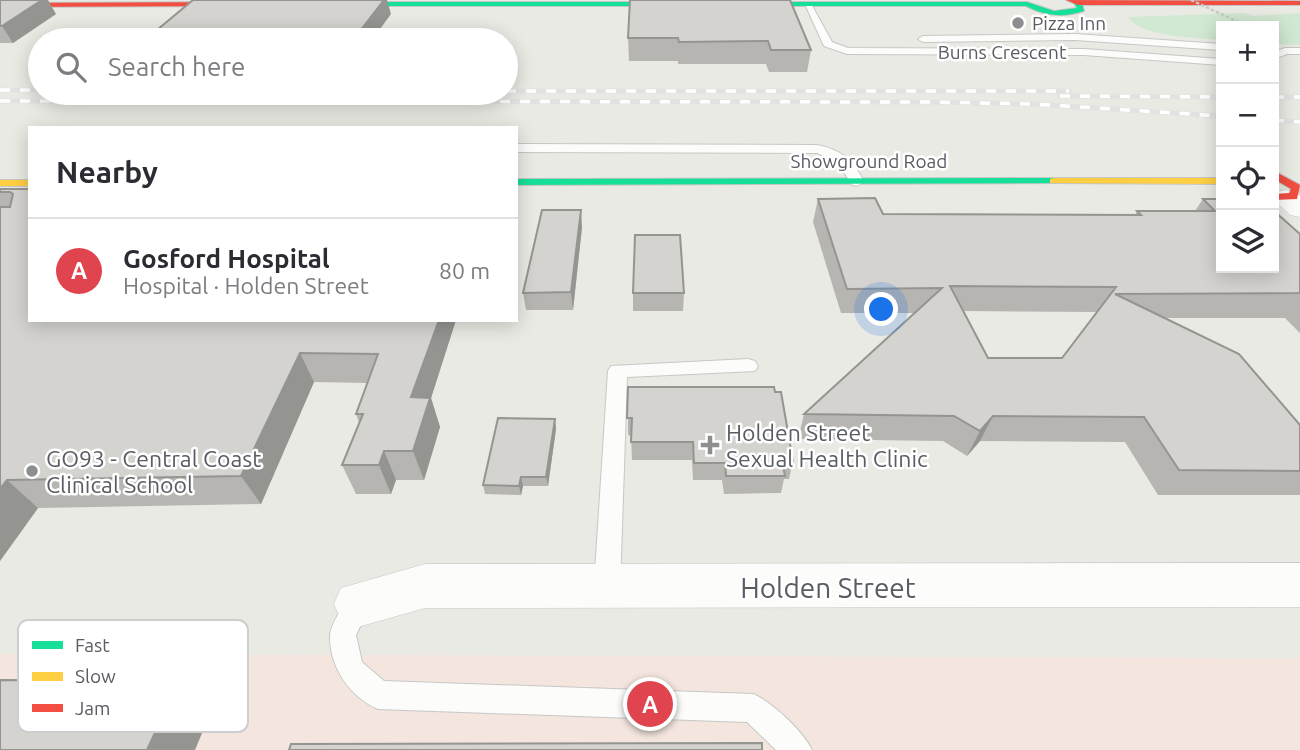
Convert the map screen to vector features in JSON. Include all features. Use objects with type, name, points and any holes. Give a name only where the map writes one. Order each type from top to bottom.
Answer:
[{"type":"main road","points":[[720,4],[1026,2],[1038,10],[1065,13],[1078,12],[1081,9],[1074,2]]},
{"type":"main road","points":[[1074,2],[1300,3]]},
{"type":"main road","points":[[315,4],[694,4]]},
{"type":"main road","points":[[0,5],[259,5]]},
{"type":"main road","name":"Showground Road","points":[[518,183],[1216,181]]},
{"type":"main road","points":[[0,183],[28,183]]},
{"type":"street","name":"Holden Street","points":[[358,604],[425,586],[607,588],[1300,585]]},
{"type":"lane","name":"Burns Crescent","points":[[807,4],[831,46],[853,51],[1084,52],[1216,61]]},
{"type":"lane","points":[[822,31],[852,39],[871,39]]},
{"type":"lane","points":[[908,39],[1075,37],[1216,47]]},
{"type":"lane","points":[[1280,51],[1300,51]]},
{"type":"lane","points":[[518,148],[817,149],[844,157],[849,162],[857,182]]},
{"type":"lane","points":[[607,588],[618,371],[748,366]]},
{"type":"lane","points":[[358,604],[343,634],[350,669],[379,695],[753,708],[797,750]]},
{"type":"path","points":[[1191,0],[1236,21]]},
{"type":"shaded area","points":[[0,654],[18,654],[18,732],[248,732],[248,655],[1300,658],[1300,750],[0,750]]},
{"type":"green space","points":[[1300,13],[1300,45],[1279,44],[1279,21],[1216,21],[1216,40],[1157,33],[1135,24],[1128,17]]},
{"type":"building","points":[[0,0],[42,0],[0,26]]},
{"type":"building","points":[[193,0],[384,0],[362,28],[159,28]]},
{"type":"building","points":[[630,0],[790,0],[811,50],[771,50],[768,41],[679,42],[678,38],[628,38]]},
{"type":"building","points":[[0,189],[28,189],[28,322],[438,322],[411,397],[430,398],[413,451],[384,451],[379,465],[342,465],[363,414],[356,414],[378,354],[300,353],[241,476],[7,480],[0,489],[0,207],[10,207],[13,194],[0,192]]},
{"type":"building","points":[[875,198],[883,214],[1141,215],[1137,211],[1215,211],[1203,199],[1216,199],[1216,273],[1279,273],[1279,215],[1300,234],[1300,293],[1115,294],[1239,354],[1300,425],[1300,471],[1179,470],[1144,417],[993,416],[980,431],[954,416],[804,414],[942,288],[847,289],[818,199]],"holes":[[[950,286],[1116,287],[1062,358],[988,358]]]},
{"type":"building","points":[[542,210],[581,210],[571,292],[523,293]]},
{"type":"building","points":[[635,235],[680,235],[684,293],[633,293]]},
{"type":"building","points":[[628,387],[774,387],[775,392],[781,392],[793,461],[782,461],[785,476],[726,476],[725,463],[694,463],[693,442],[631,442],[632,418],[627,418]]},
{"type":"building","points":[[498,418],[555,419],[546,477],[521,477],[519,486],[483,485]]},
{"type":"building","points":[[0,680],[18,680],[18,732],[155,732],[147,750],[0,750]]},
{"type":"building","points":[[762,743],[762,750],[289,750],[291,744]]},
{"type":"railway","points":[[0,90],[28,90]]},
{"type":"railway","points":[[518,91],[1069,91]]},
{"type":"railway","points":[[1060,96],[1216,97]]},
{"type":"railway","points":[[1279,97],[1300,97]]},
{"type":"railway","points":[[0,101],[28,101]]},
{"type":"railway","points":[[518,102],[1034,104],[1216,116]]},
{"type":"railway","points":[[1279,120],[1300,122]]},
{"type":"traffic: fast","points":[[739,4],[1027,4],[1047,12],[1060,13],[1081,9],[1078,3]]},
{"type":"traffic: fast","points":[[336,4],[682,4]]},
{"type":"traffic: fast","points":[[518,182],[1054,181]]},
{"type":"traffic: slow","points":[[1054,181],[1216,181]]},
{"type":"traffic: slow","points":[[0,183],[28,183]]},
{"type":"traffic: jam","points":[[1070,0],[1078,3],[1300,3]]},
{"type":"traffic: jam","points":[[0,5],[241,4]]},
{"type":"traffic: jam","points":[[1279,177],[1297,188],[1293,196],[1279,197]]},
{"type":"place","name":"Pizza Inn","points":[[1018,23]]},
{"type":"place","name":"Holden Street Sexual Health Clinic","points":[[710,445]]},
{"type":"place","name":"GO93 - Central Coast Clinical School","points":[[32,471]]},
{"type":"place","name":"Gosford Hospital","points":[[650,704]]}]
